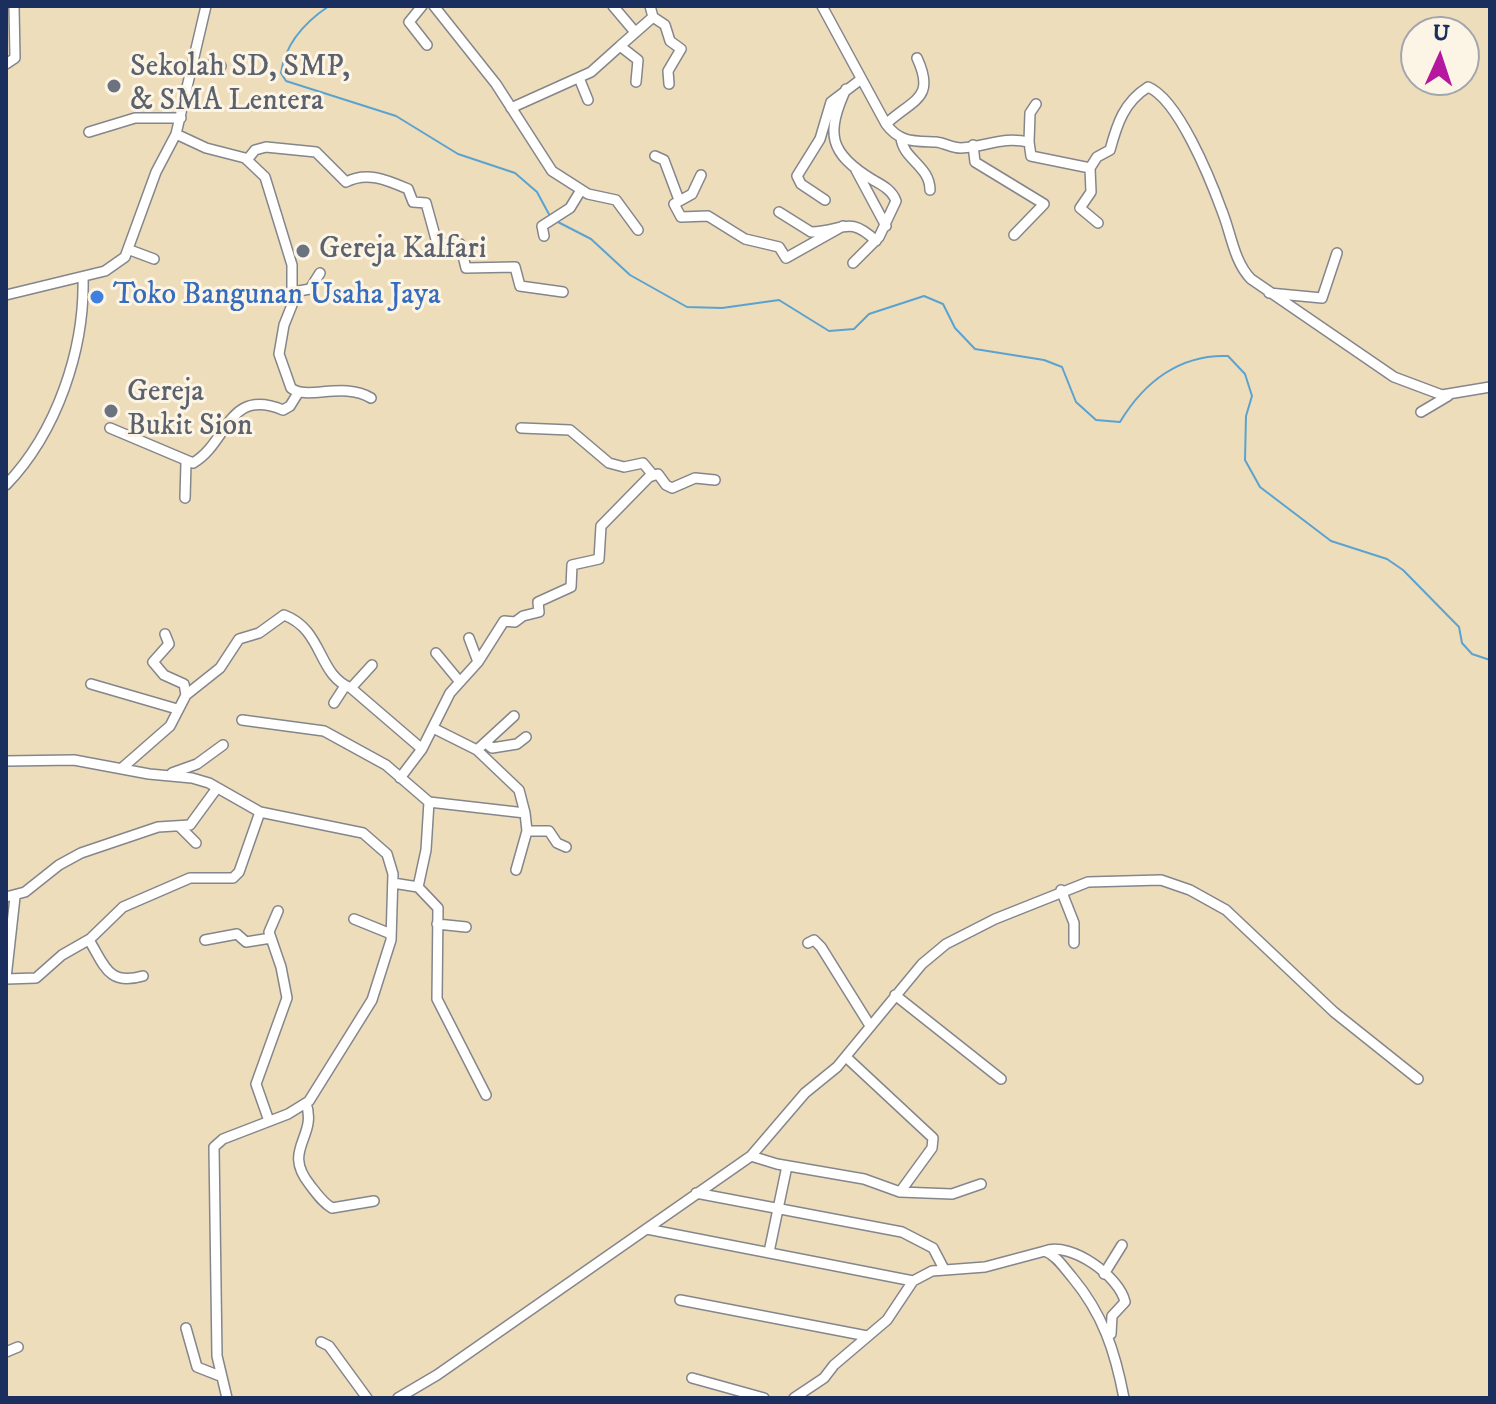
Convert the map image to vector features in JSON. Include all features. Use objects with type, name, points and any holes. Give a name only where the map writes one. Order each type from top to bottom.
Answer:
[{"type":"street","points":[[6,64],[15,58],[10,38],[14,6]]},
{"type":"street","points":[[6,295],[83,277],[115,266],[130,250],[156,172],[181,118],[206,6]]},
{"type":"street","points":[[422,6],[409,22],[427,45]]},
{"type":"street","points":[[434,6],[511,108],[547,166],[564,182],[616,200],[638,230]]},
{"type":"street","points":[[613,6],[635,32]]},
{"type":"street","points":[[650,6],[653,17],[665,25],[670,41],[681,49],[668,71],[669,84]]},
{"type":"street","points":[[822,6],[886,124],[901,138],[918,144],[939,142],[962,148],[1013,138],[1029,142]]},
{"type":"street","points":[[511,108],[603,64],[653,17]]},
{"type":"street","points":[[620,46],[638,60],[636,82]]},
{"type":"street","points":[[886,124],[926,88],[925,76],[917,58]]},
{"type":"street","points":[[194,65],[221,66]]},
{"type":"street","points":[[579,78],[588,100]]},
{"type":"street","points":[[825,200],[801,184],[797,176],[820,139],[828,106],[860,80]]},
{"type":"street","points":[[1098,223],[1080,208],[1091,192],[1090,168],[1097,157],[1110,150],[1123,111],[1134,95],[1148,87],[1163,93],[1183,126],[1216,196],[1245,273],[1269,293],[1394,377],[1428,392],[1451,395]]},
{"type":"street","points":[[846,89],[833,115],[835,143],[856,170],[886,226]]},
{"type":"street","points":[[1036,104],[1030,113],[1031,156],[1090,168]]},
{"type":"street","points":[[89,132],[135,118],[181,118]]},
{"type":"street","points":[[176,134],[206,148],[247,160],[265,177],[288,248],[293,292],[279,354],[291,388],[298,393],[355,390],[371,398]]},
{"type":"street","points":[[901,138],[902,146],[929,177],[930,190]]},
{"type":"street","points":[[973,145],[975,162],[1044,204],[1014,235]]},
{"type":"street","points":[[247,160],[255,150],[266,147],[316,152],[346,182],[364,175],[408,189],[413,202],[426,203],[437,243],[460,244],[466,268],[515,267],[520,286],[563,292]]},
{"type":"street","points":[[655,156],[664,160],[679,200]]},
{"type":"street","points":[[853,263],[876,241],[896,205],[895,196],[856,170]]},
{"type":"street","points":[[701,175],[695,191],[679,200],[674,207],[681,217],[713,217],[745,239],[779,247],[786,258],[843,226]]},
{"type":"street","points":[[544,236],[542,226],[570,208],[581,190]]},
{"type":"street","points":[[779,212],[811,232],[843,226],[862,227],[876,241]]},
{"type":"street","points":[[130,250],[154,259]]},
{"type":"street","points":[[1269,293],[1322,298],[1337,253]]},
{"type":"street","points":[[293,292],[314,287],[320,273]]},
{"type":"street","points":[[8,480],[44,428],[79,348],[83,277]]},
{"type":"street","points":[[1421,412],[1451,395],[1490,387]]},
{"type":"street","points":[[110,428],[186,463],[197,462],[240,409],[269,403],[283,410],[290,406],[298,393]]},
{"type":"street","points":[[521,428],[570,430],[609,463],[624,467],[643,463],[653,475]]},
{"type":"street","points":[[185,498],[186,463]]},
{"type":"street","points":[[400,778],[422,749],[460,682],[478,662],[504,621],[515,622],[523,616],[539,612],[540,601],[571,587],[574,563],[599,559],[601,526],[653,475],[658,474],[672,488],[690,479],[715,480]]},
{"type":"street","points":[[122,768],[170,726],[186,695],[220,668],[239,639],[259,633],[284,615],[314,636],[332,673],[422,749]]},
{"type":"street","points":[[165,634],[169,644],[153,662],[164,675],[184,684],[186,695]]},
{"type":"street","points":[[469,638],[478,662]]},
{"type":"street","points":[[436,653],[460,682]]},
{"type":"street","points":[[334,703],[372,665]]},
{"type":"street","points":[[91,684],[177,709]]},
{"type":"street","points":[[477,750],[514,716]]},
{"type":"street","points":[[242,720],[324,731],[386,765],[429,802],[525,813]]},
{"type":"street","points":[[433,728],[477,750],[519,790],[527,831],[516,870]]},
{"type":"street","points":[[486,743],[494,748],[515,745],[526,737]]},
{"type":"street","points":[[169,774],[197,764],[223,745]]},
{"type":"street","points":[[6,761],[74,760],[149,774],[169,774],[217,788],[260,812],[342,827],[370,836],[387,854],[393,883],[389,955],[372,1000],[306,1103],[223,1139],[213,1155],[220,1376],[227,1398]]},
{"type":"street","points":[[217,788],[195,821],[180,827],[158,827],[71,858],[10,897],[6,979],[36,978],[62,955],[89,940],[116,911],[186,880],[233,878],[239,872],[260,812]]},
{"type":"street","points":[[418,887],[426,850],[429,802]]},
{"type":"street","points":[[180,827],[196,843]]},
{"type":"street","points":[[527,831],[549,831],[557,843],[566,847]]},
{"type":"street","points":[[398,1398],[751,1156],[805,1093],[846,1057],[869,1024],[922,964],[946,944],[1061,890],[1088,882],[1150,878],[1210,900],[1226,910],[1334,1012],[1418,1079]]},
{"type":"street","points":[[393,883],[418,887],[438,908],[437,999],[486,1095]]},
{"type":"street","points":[[1061,890],[1074,923],[1074,943]]},
{"type":"street","points":[[269,1121],[256,1084],[287,998],[268,928],[278,911]]},
{"type":"street","points":[[354,919],[391,934]]},
{"type":"street","points":[[437,924],[466,927]]},
{"type":"street","points":[[205,940],[237,934],[246,942],[271,938]]},
{"type":"street","points":[[89,940],[114,977],[125,981],[143,976]]},
{"type":"street","points":[[808,943],[813,940],[821,947],[869,1024]]},
{"type":"street","points":[[895,995],[1001,1079]]},
{"type":"street","points":[[846,1057],[933,1138],[932,1148],[900,1192]]},
{"type":"street","points":[[306,1103],[308,1124],[296,1162],[301,1174],[332,1208],[374,1201]]},
{"type":"street","points":[[751,1156],[787,1166],[864,1179],[900,1192],[964,1193],[981,1184]]},
{"type":"street","points":[[769,1252],[787,1166]]},
{"type":"street","points":[[696,1193],[912,1235],[933,1248],[944,1269]]},
{"type":"street","points":[[647,1229],[913,1281],[944,1269],[985,1267],[1045,1251],[1066,1250],[1104,1274],[1125,1298],[1124,1305],[1112,1316],[1111,1341]]},
{"type":"street","points":[[1104,1274],[1122,1245]]},
{"type":"street","points":[[1045,1251],[1060,1262],[1096,1307],[1111,1341],[1124,1398]]},
{"type":"street","points":[[794,1398],[824,1378],[887,1320],[913,1281]]},
{"type":"street","points":[[680,1300],[867,1336]]},
{"type":"street","points":[[186,1328],[197,1367],[220,1376]]},
{"type":"street","points":[[321,1342],[329,1346],[367,1398]]},
{"type":"street","points":[[6,1352],[18,1347]]},
{"type":"street","points":[[692,1378],[764,1398]]},
{"type":"waterway","points":[[329,6],[312,19],[292,43],[281,73],[286,81],[396,116],[458,154],[515,173],[537,192],[551,218]]},
{"type":"waterway","points":[[556,221],[591,239],[630,275],[687,307],[722,308],[779,300],[829,331],[854,329],[869,314],[924,296],[943,304],[955,328],[975,349],[1044,360],[1062,367],[1076,402],[1096,420],[1120,422],[1152,383],[1179,365],[1228,356],[1245,374],[1252,396],[1246,416],[1245,460],[1260,487],[1331,541],[1387,559],[1403,570],[1459,627],[1462,643],[1472,654],[1490,660]]},
{"type":"place","name":"Sekolah SD, SMP, & SMA Lentera","points":[[114,86]]},
{"type":"place","name":"Gereja Kalfari","points":[[303,251]]},
{"type":"place","name":"Toko Bangunan Usaha Jaya","points":[[97,297]]},
{"type":"place","name":"Gereja Bukit Sion","points":[[111,411]]}]
